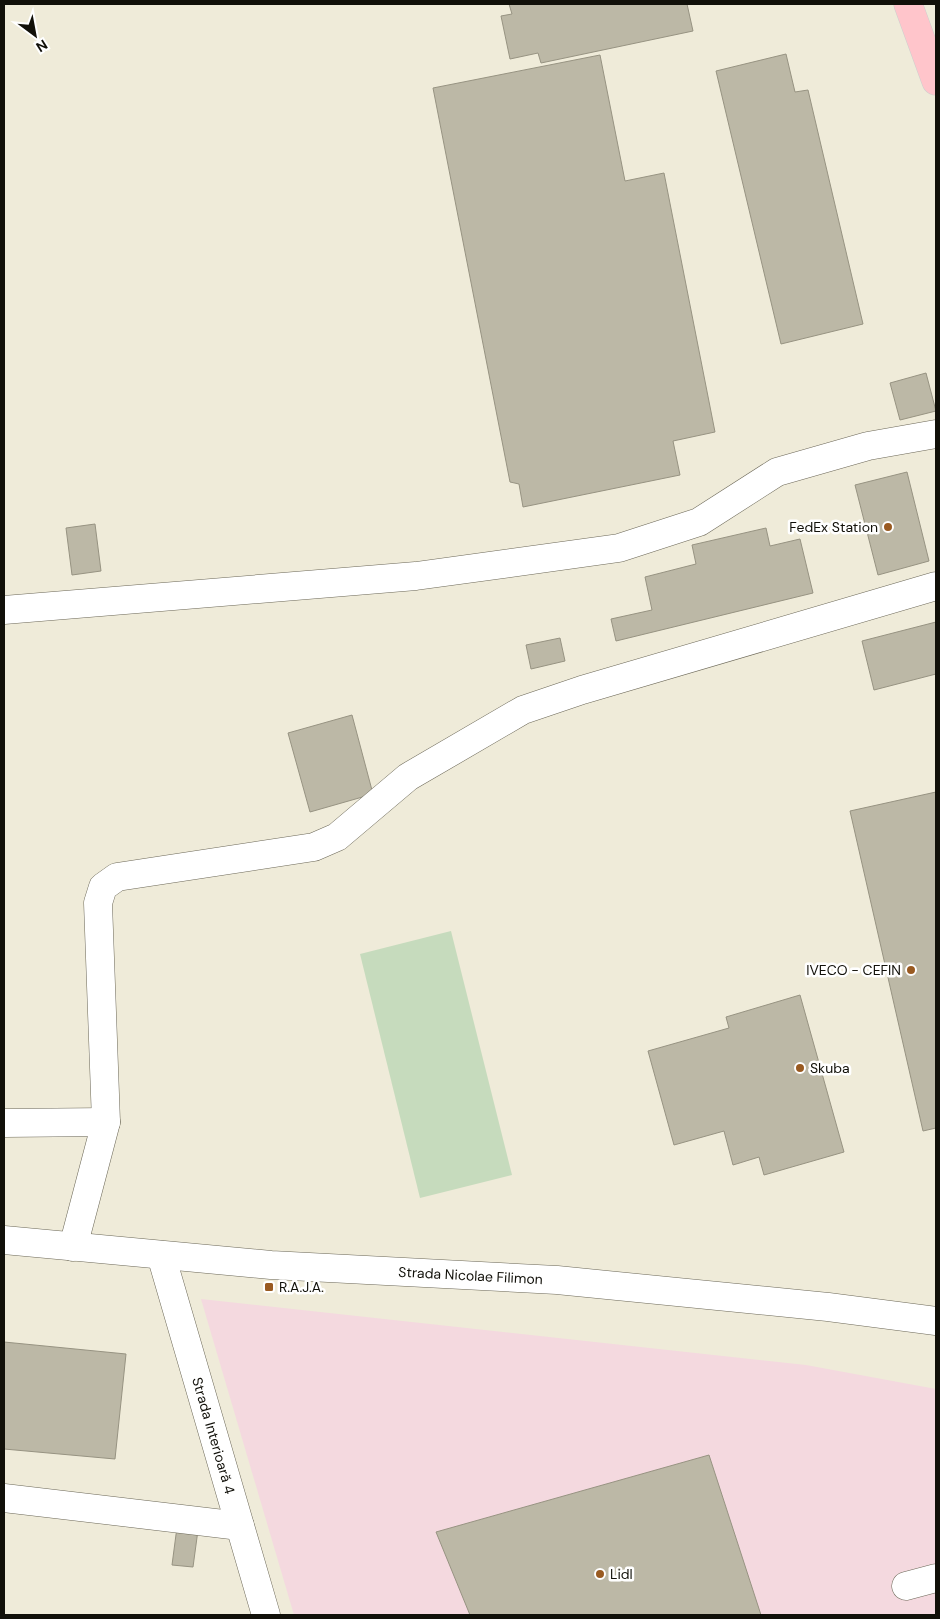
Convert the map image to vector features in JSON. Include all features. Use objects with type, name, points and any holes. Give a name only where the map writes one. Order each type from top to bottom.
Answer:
[{"type":"main road","points":[[908,4],[936,81]]},
{"type":"street","points":[[4,610],[416,576],[619,548],[699,522],[777,472],[868,446],[936,434]]},
{"type":"street","points":[[73,1246],[106,1122],[98,903],[103,887],[116,877],[314,848],[336,837],[408,777],[523,710],[582,690],[936,586]]},
{"type":"street","points":[[4,1124],[106,1122]]},
{"type":"street","name":"Strada Nicolae Filimon","points":[[4,1240],[271,1265],[557,1280],[828,1306],[936,1321]]},
{"type":"street","name":"Strada Interioară 4","points":[[161,1255],[266,1615]]},
{"type":"street","points":[[4,1498],[240,1526]]},
{"type":"street","points":[[906,1586],[936,1578]]},
{"type":"shaded area","points":[[201,1299],[806,1365],[936,1389],[936,1615],[294,1615]]},
{"type":"green space","points":[[451,931],[512,1175],[420,1198],[360,954]]},
{"type":"building","points":[[509,4],[687,4],[693,31],[541,63],[538,53],[510,59],[501,16],[512,14]]},
{"type":"building","points":[[786,54],[795,92],[808,90],[863,324],[781,344],[716,71]]},
{"type":"building","points":[[600,55],[625,181],[664,173],[715,432],[673,441],[680,475],[523,507],[519,484],[510,482],[433,88]]},
{"type":"building","points":[[926,373],[936,411],[900,420],[890,383]]},
{"type":"building","points":[[907,472],[929,561],[878,575],[855,485]]},
{"type":"building","points":[[95,524],[101,571],[72,575],[66,528]]},
{"type":"building","points":[[766,528],[770,546],[800,539],[813,593],[616,641],[611,619],[652,610],[645,577],[696,564],[692,545]]},
{"type":"building","points":[[936,622],[936,674],[874,690],[862,641]]},
{"type":"building","points":[[560,638],[565,661],[531,669],[526,645]]},
{"type":"building","points":[[352,715],[373,794],[310,812],[288,733]]},
{"type":"building","name":"IVECO - CEFIN","points":[[936,792],[936,1128],[923,1131],[850,811]]},
{"type":"building","points":[[800,995],[844,1152],[764,1175],[759,1157],[733,1165],[724,1131],[674,1145],[648,1051],[729,1028],[726,1017]]},
{"type":"building","points":[[4,1342],[126,1354],[115,1459],[4,1449]]},
{"type":"building","name":"Lidl","points":[[709,1455],[761,1615],[470,1615],[436,1532]]},
{"type":"building","points":[[177,1527],[198,1530],[193,1567],[172,1565]]},
{"type":"place","name":"FedEx Station","points":[[888,527]]},
{"type":"place","name":"IVECO - CEFIN","points":[[911,970]]},
{"type":"place","name":"Skuba","points":[[800,1068]]},
{"type":"place","name":"R.A.J.A.","points":[[269,1287]]},
{"type":"place","name":"Lidl","points":[[600,1574]]}]
